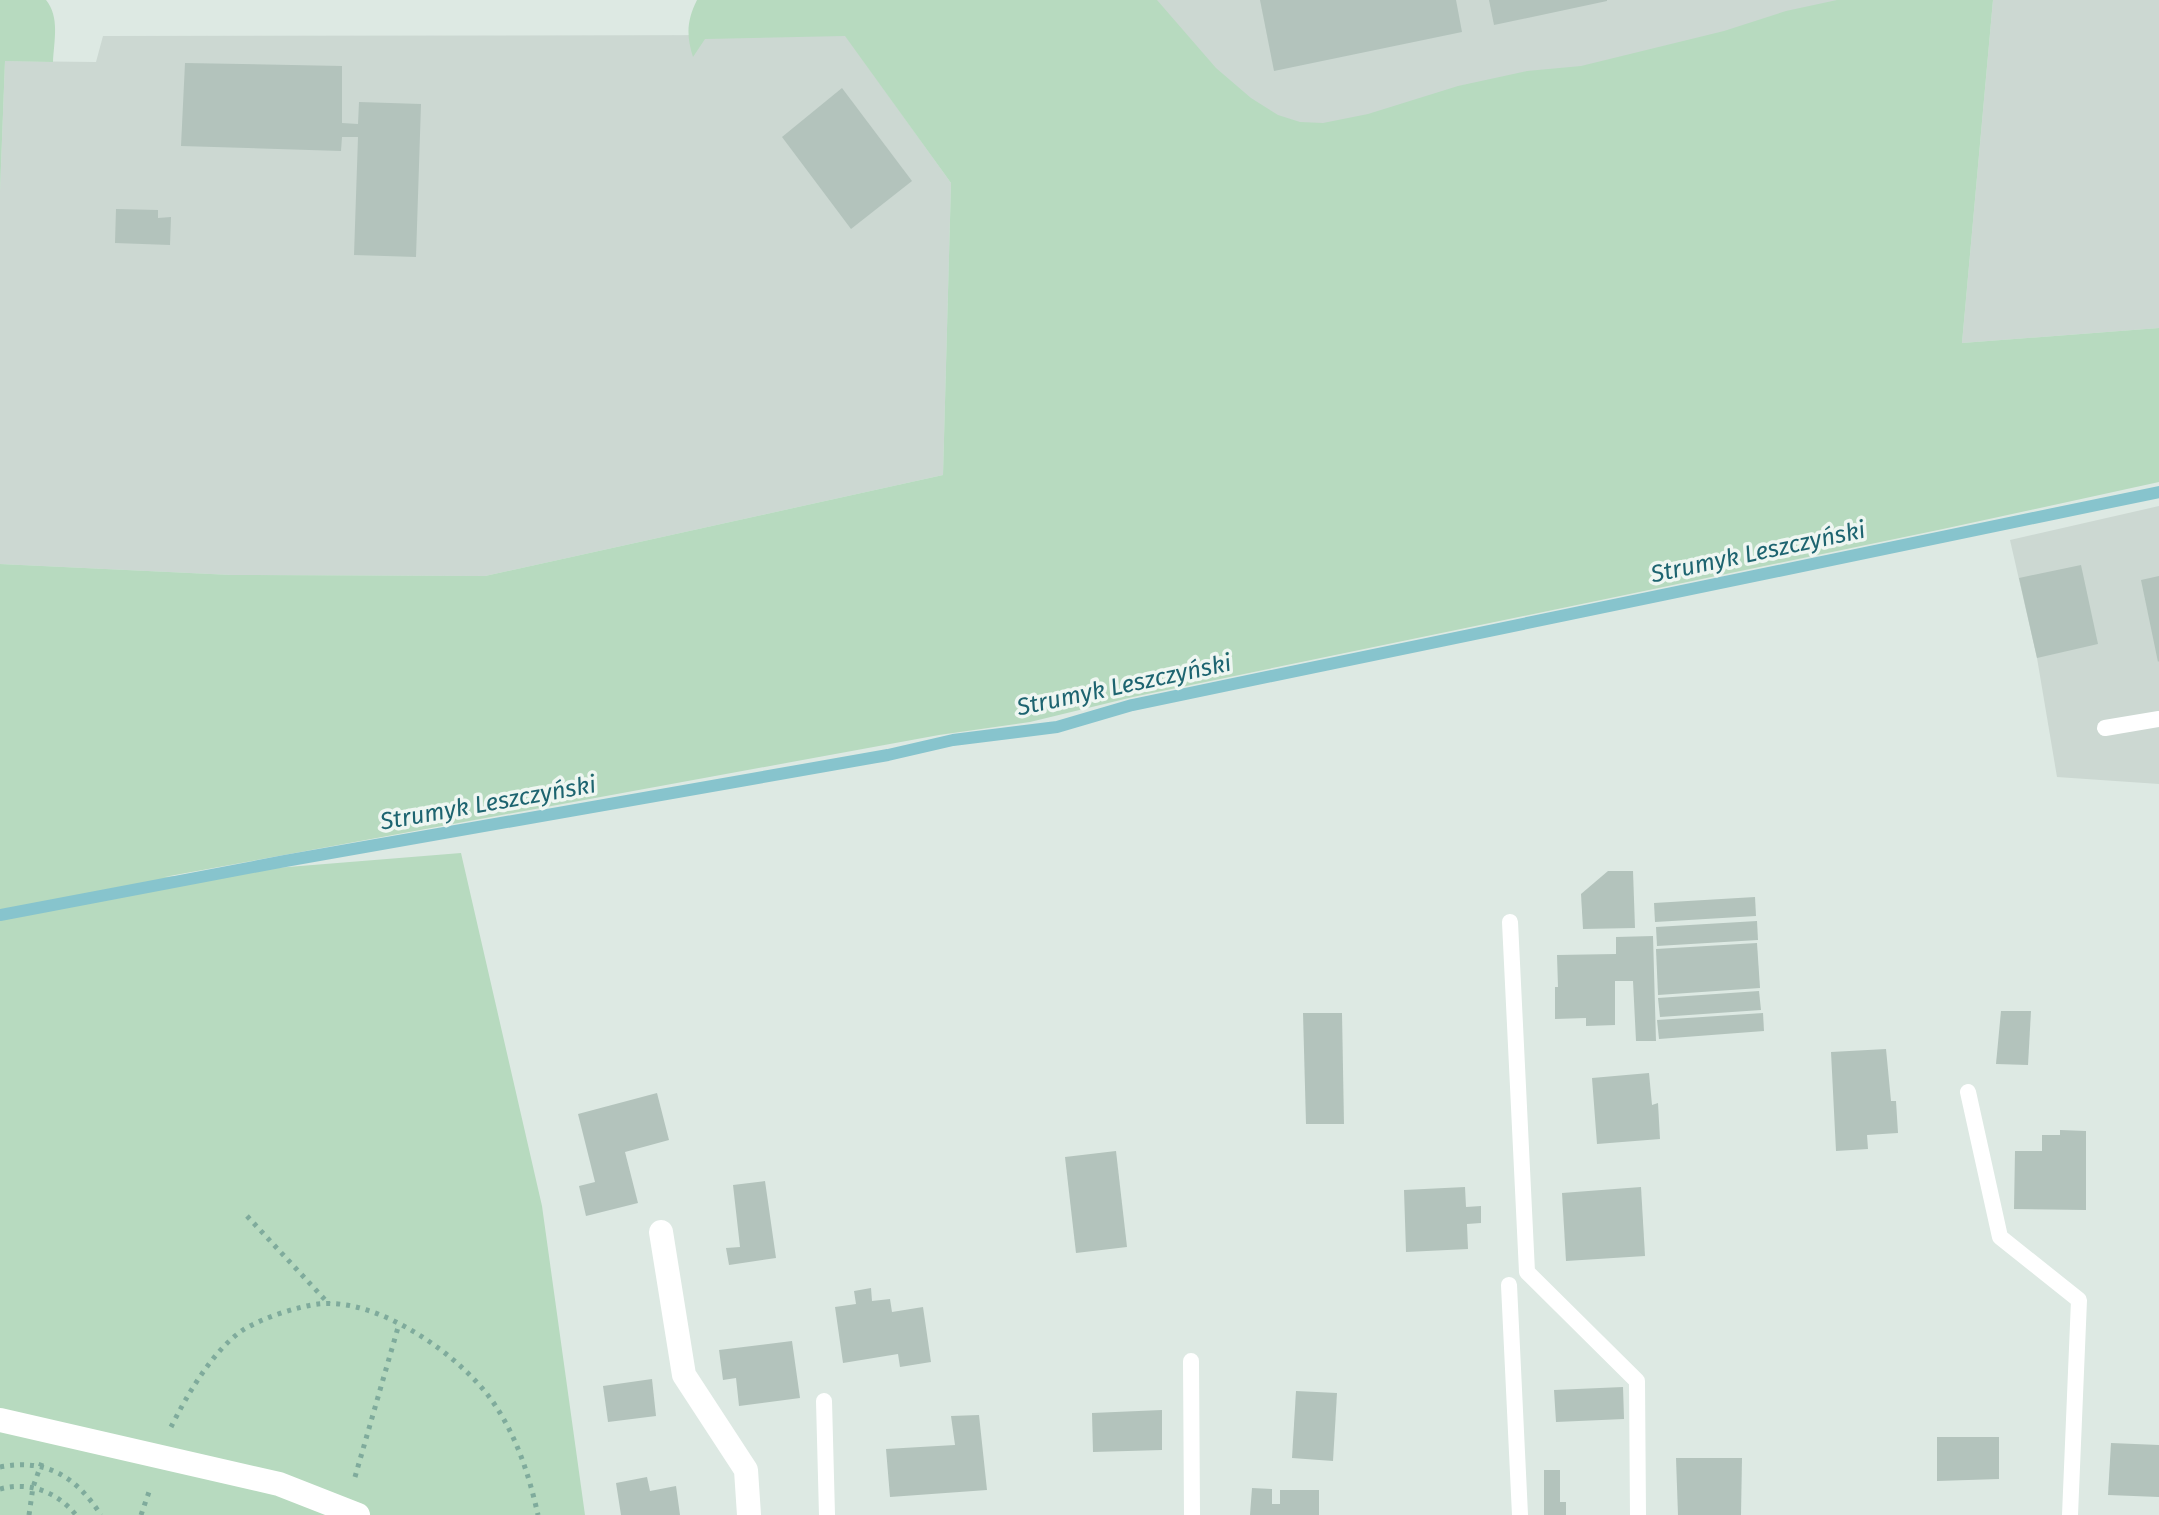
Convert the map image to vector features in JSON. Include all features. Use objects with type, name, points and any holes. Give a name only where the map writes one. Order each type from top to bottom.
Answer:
[{"type":"street","points":[[661,1232],[684,1375],[746,1470],[749,1515]]},
{"type":"street","points":[[0,1420],[279,1484],[351,1512]]},
{"type":"lane","points":[[2105,728],[2159,719]]},
{"type":"lane","points":[[1510,922],[1527,1272],[1637,1381],[1638,1515]]},
{"type":"lane","points":[[1968,1092],[2000,1237],[2079,1300],[2070,1515]]},
{"type":"lane","points":[[1509,1285],[1520,1515]]},
{"type":"lane","points":[[1191,1361],[1192,1515]]},
{"type":"lane","points":[[824,1401],[827,1515]]},
{"type":"path","points":[[247,1216],[330,1305]]},
{"type":"path","points":[[141,1515],[169,1431],[195,1385],[220,1352],[241,1331],[265,1319],[319,1304],[349,1306],[377,1313],[399,1324],[466,1371],[492,1400],[511,1432],[528,1475],[538,1515]]},
{"type":"path","points":[[351,1512],[399,1324]]},
{"type":"path","points":[[29,1515],[48,1431]]},
{"type":"path","points":[[0,1467],[23,1465],[53,1470],[73,1481],[89,1496],[101,1515]]},
{"type":"path","points":[[0,1489],[33,1487],[67,1504],[76,1515]]},
{"type":"shaded area","points":[[1140,0],[1908,0],[1316,137],[1256,120]]},
{"type":"shaded area","points":[[1993,0],[2159,0],[2159,328],[1962,343]]},
{"type":"shaded area","points":[[845,35],[951,183],[943,475],[485,576],[232,575],[0,564],[0,192],[5,61],[96,62],[103,36]]},
{"type":"shaded area","points":[[2159,506],[2159,784],[2057,777],[2037,658],[2010,540]]},
{"type":"green space","points":[[0,0],[46,0],[53,14],[55,30],[53,62],[5,61],[0,192]]},
{"type":"green space","points":[[697,0],[1157,0],[1216,68],[1251,98],[1278,115],[1300,122],[1323,123],[1368,114],[1458,86],[1527,71],[1581,66],[1837,0],[1993,0],[1962,343],[2159,328],[2159,482],[1133,697],[1030,722],[939,735],[164,877],[461,853],[542,1206],[585,1515],[0,1515],[0,564],[232,575],[485,576],[943,475],[951,183],[845,36],[705,39],[693,57],[689,28]]},
{"type":"building","points":[[1260,0],[1456,0],[1462,32],[1274,71]]},
{"type":"building","points":[[1489,0],[1607,0],[1607,1],[1494,25]]},
{"type":"building","points":[[185,63],[342,66],[342,123],[358,124],[359,102],[421,104],[416,257],[354,255],[358,137],[342,137],[341,151],[181,146]]},
{"type":"building","points":[[842,88],[912,181],[851,229],[782,137]]},
{"type":"building","points":[[116,209],[158,210],[158,218],[171,217],[170,245],[115,243]]},
{"type":"building","points":[[2081,565],[2098,644],[2037,658],[2019,578]]},
{"type":"building","points":[[2159,576],[2159,661],[2158,662],[2141,580]]},
{"type":"building","points":[[1608,871],[1633,871],[1635,928],[1583,929],[1581,894]]},
{"type":"building","points":[[1755,897],[1756,916],[1655,922],[1654,903]]},
{"type":"building","points":[[1757,921],[1758,940],[1657,946],[1656,927]]},
{"type":"building","points":[[1653,936],[1656,1041],[1636,1041],[1633,981],[1615,981],[1615,1025],[1586,1026],[1586,1018],[1555,1019],[1557,955],[1616,954],[1616,937]]},
{"type":"building","points":[[1757,943],[1760,988],[1658,995],[1656,949]]},
{"type":"building","points":[[1759,991],[1761,1010],[1660,1017],[1658,998]]},
{"type":"building","points":[[2001,1011],[2031,1011],[2028,1065],[1996,1064]]},
{"type":"building","points":[[1303,1013],[1342,1013],[1344,1124],[1306,1124]]},
{"type":"building","points":[[1763,1013],[1764,1031],[1659,1039],[1657,1020]]},
{"type":"building","points":[[1886,1049],[1891,1101],[1896,1101],[1898,1133],[1867,1135],[1868,1149],[1836,1151],[1831,1052]]},
{"type":"building","points":[[1649,1073],[1652,1105],[1658,1103],[1660,1139],[1597,1144],[1592,1078]]},
{"type":"building","points":[[657,1093],[669,1140],[625,1152],[638,1203],[586,1216],[579,1186],[595,1182],[578,1114]]},
{"type":"building","points":[[2060,1130],[2086,1131],[2086,1210],[2014,1209],[2015,1151],[2042,1151],[2042,1135],[2060,1135]]},
{"type":"building","points":[[1116,1151],[1127,1247],[1076,1253],[1065,1157]]},
{"type":"building","points":[[765,1181],[776,1258],[729,1265],[726,1248],[740,1247],[733,1185]]},
{"type":"building","points":[[1465,1187],[1466,1207],[1481,1206],[1481,1223],[1467,1224],[1468,1249],[1406,1252],[1404,1190]]},
{"type":"building","points":[[1641,1187],[1645,1256],[1566,1261],[1562,1193]]},
{"type":"building","points":[[871,1288],[872,1301],[890,1299],[892,1312],[923,1307],[931,1362],[900,1367],[898,1354],[843,1363],[835,1307],[856,1304],[854,1291]]},
{"type":"building","points":[[792,1341],[800,1398],[739,1406],[736,1378],[723,1380],[719,1350]]},
{"type":"building","points":[[652,1379],[656,1416],[608,1422],[603,1386]]},
{"type":"building","points":[[1623,1387],[1624,1419],[1556,1422],[1554,1390]]},
{"type":"building","points":[[1296,1391],[1337,1393],[1333,1461],[1292,1458]]},
{"type":"building","points":[[1162,1410],[1162,1450],[1093,1452],[1092,1413]]},
{"type":"building","points":[[979,1415],[987,1490],[890,1497],[886,1449],[955,1445],[951,1416]]},
{"type":"building","points":[[1937,1437],[1999,1437],[1999,1479],[1937,1481]]},
{"type":"building","points":[[2111,1443],[2159,1445],[2159,1497],[2108,1495]]},
{"type":"building","points":[[1676,1458],[1742,1458],[1741,1515],[1678,1515]]},
{"type":"building","points":[[1544,1470],[1560,1470],[1560,1502],[1566,1502],[1566,1515],[1544,1515]]},
{"type":"building","points":[[647,1477],[650,1491],[676,1486],[680,1515],[621,1515],[616,1483]]},
{"type":"building","points":[[1252,1488],[1272,1489],[1272,1504],[1280,1504],[1280,1490],[1319,1490],[1319,1515],[1250,1515]]},
{"type":"waterway","name":"Strumyk Leszczyński","points":[[0,915],[285,861],[888,755],[953,740],[1057,727],[1132,705],[2159,492]]}]
